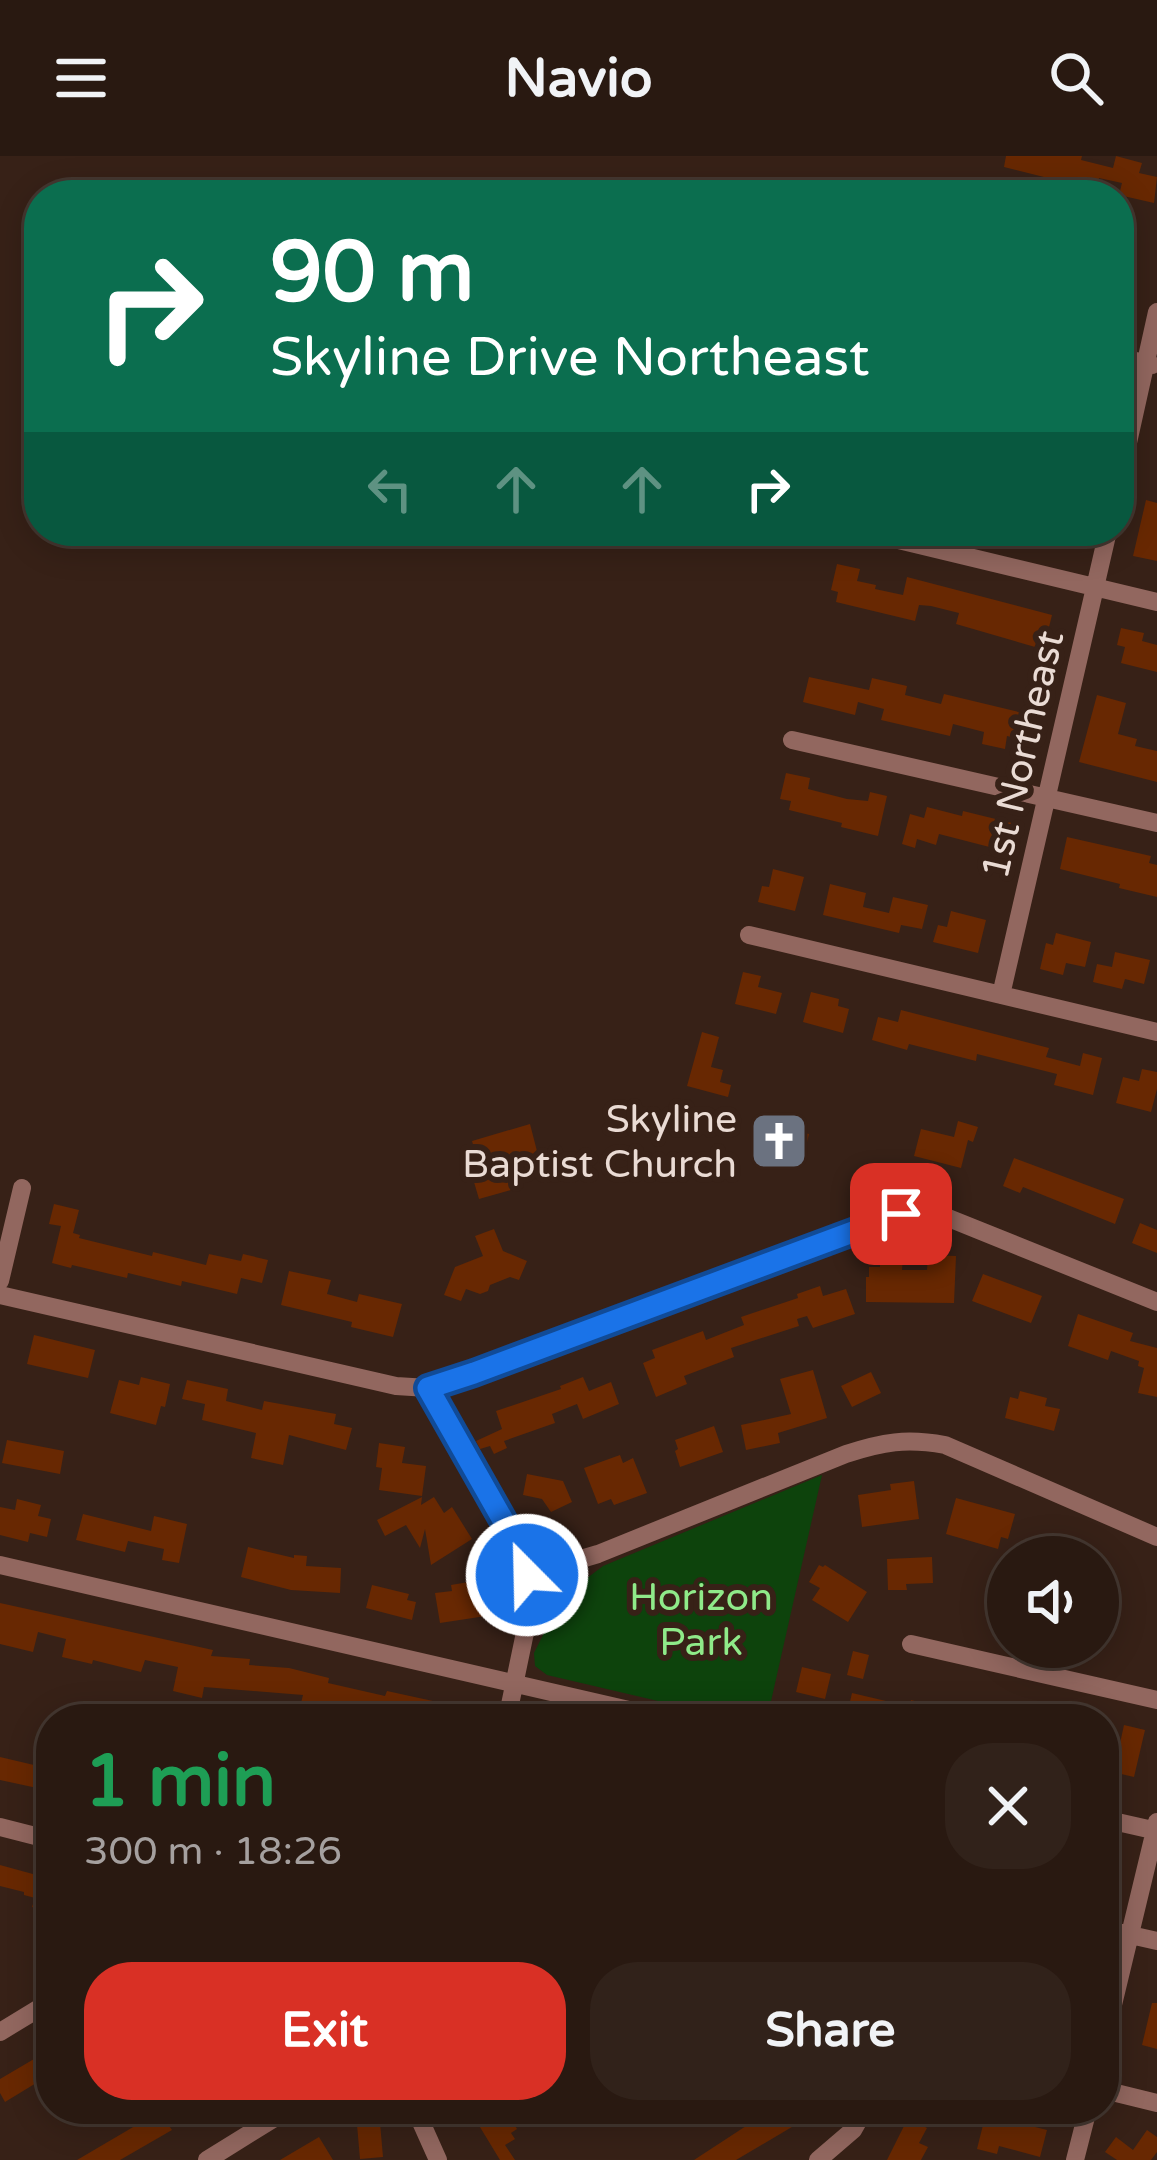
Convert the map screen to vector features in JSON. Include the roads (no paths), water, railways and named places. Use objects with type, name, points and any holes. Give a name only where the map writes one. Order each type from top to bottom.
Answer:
[{"type":"street","points":[[1134,427],[1151,364],[1157,312]]},
{"type":"street","points":[[923,546],[1157,602]]},
{"type":"street","name":"1st Northeast","points":[[1000,994],[1105,546]]},
{"type":"street","points":[[792,740],[1157,823]]},
{"type":"street","points":[[749,935],[1157,1032]]},
{"type":"street","points":[[0,1281],[22,1188]]},
{"type":"street","points":[[0,1294],[316,1369],[428,1388],[901,1214],[941,1215],[1157,1302]]},
{"type":"street","points":[[428,1388],[520,1550],[530,1585],[510,1704]]},
{"type":"street","points":[[527,1575],[598,1555],[845,1454],[913,1439],[945,1445],[1157,1537]]},
{"type":"street","points":[[0,1565],[602,1704]]},
{"type":"street","points":[[911,1644],[1157,1700]]},
{"type":"street","points":[[1119,1822],[1156,1828],[1119,1980]]},
{"type":"street","points":[[0,1827],[36,1836]]},
{"type":"street","points":[[1119,1932],[1157,1941]]},
{"type":"street","points":[[0,2032],[36,2010]]},
{"type":"street","points":[[1119,2094],[1157,2103]]},
{"type":"street","points":[[207,2160],[265,2124]]},
{"type":"street","points":[[422,2124],[437,2160]]},
{"type":"street","points":[[818,2160],[856,2124]]},
{"type":"street","points":[[1076,2160],[1084,2124]]},
{"type":"place","name":"Skyline Baptist Church","points":[[779,1141]]},
{"type":"park label","name":"Horizon Park","points":[[701,1620]]}]
